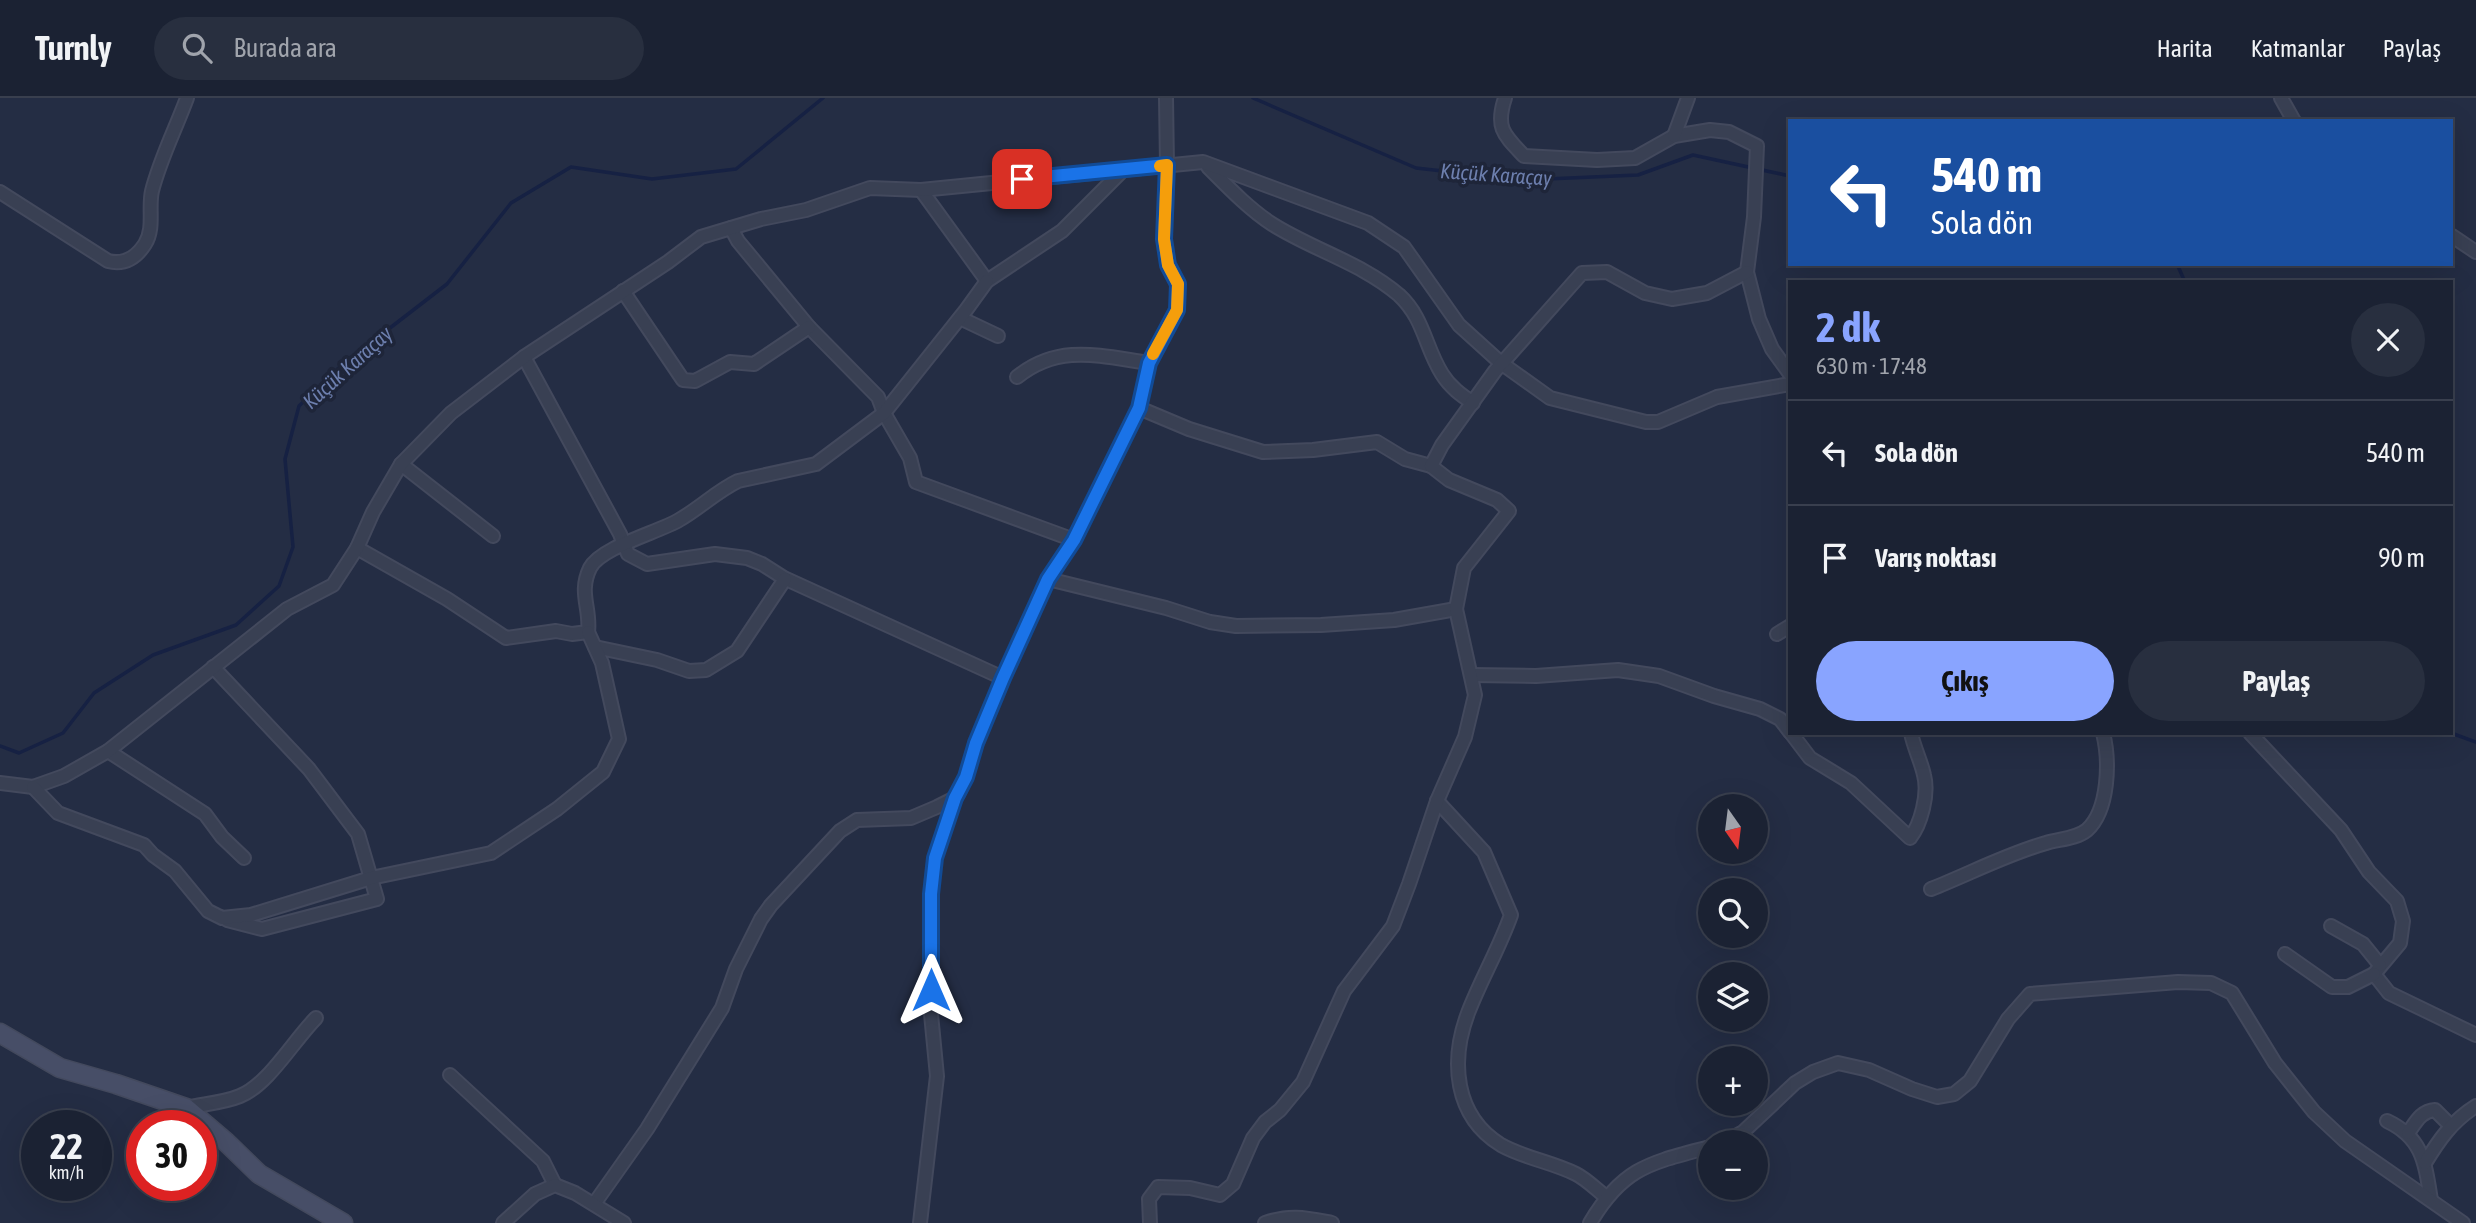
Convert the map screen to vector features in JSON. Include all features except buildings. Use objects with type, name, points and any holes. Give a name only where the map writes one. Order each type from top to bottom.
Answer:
[{"type":"street","points":[[0,192],[108,261],[119,264],[131,259],[146,243],[152,215],[152,193],[187,98]]},
{"type":"street","points":[[920,1223],[937,1076],[931,1014],[931,894],[935,858],[955,798],[966,777],[976,743],[1003,678],[1048,579],[1074,540],[1139,408],[1149,363],[1177,310],[1178,284],[1168,265],[1164,239],[1166,98]]},
{"type":"street","points":[[1505,98],[1499,117],[1505,137],[1524,156],[1597,160],[1635,158],[1674,136],[1710,130],[1729,132],[1757,146],[1755,218],[1747,272],[1759,319],[1772,349],[1788,371]]},
{"type":"street","points":[[1674,136],[1689,98]]},
{"type":"street","points":[[2281,98],[2293,119]]},
{"type":"street","points":[[1203,162],[1271,223],[1309,245],[1361,269],[1397,293],[1413,310],[1442,374],[1454,390],[1473,403]]},
{"type":"street","points":[[0,783],[6,786],[33,787],[64,776],[108,751],[287,609],[333,585],[357,548],[373,512],[401,464],[451,413],[524,357],[701,237],[761,219],[806,210],[870,188],[921,190],[1203,162],[1368,223],[1404,247],[1459,325],[1501,363],[1550,398],[1646,422],[1658,422],[1717,397],[1788,384]]},
{"type":"street","points":[[222,918],[251,915],[371,878],[491,853],[557,809],[603,772],[619,738],[602,663],[588,632],[583,591],[591,566],[623,543],[678,521],[738,481],[816,464],[884,413],[987,281],[1062,231],[1124,169]]},
{"type":"street","points":[[921,190],[987,281]]},
{"type":"street","points":[[731,228],[738,241],[810,327],[878,397],[909,458],[916,482],[1074,540]]},
{"type":"street","points":[[2453,237],[2476,252]]},
{"type":"street","points":[[1431,466],[1441,445],[1501,363],[1582,273],[1607,272],[1645,293],[1672,299],[1707,293],[1747,272]]},
{"type":"street","points":[[623,292],[683,380],[695,381],[730,362],[754,364],[810,327]]},
{"type":"street","points":[[960,318],[998,336]]},
{"type":"street","points":[[1017,377],[1028,368],[1067,354],[1083,353],[1149,363]]},
{"type":"street","points":[[524,357],[628,554],[648,564],[715,554],[747,558],[785,579],[1003,678]]},
{"type":"street","points":[[1139,408],[1189,429],[1263,452],[1313,450],[1377,442],[1405,459],[1431,466],[1449,480],[1497,500],[1508,511],[1464,568],[1456,609],[1475,695],[1465,737],[1437,801],[1392,926],[1344,991],[1303,1082],[1253,1138],[1233,1184],[1220,1195],[1189,1188],[1158,1187],[1149,1199],[1150,1223]]},
{"type":"street","points":[[401,464],[493,536]]},
{"type":"street","points":[[357,548],[447,599],[506,638],[555,631],[583,634],[588,632]]},
{"type":"street","points":[[595,647],[657,660],[689,671],[706,670],[737,651],[785,579]]},
{"type":"street","points":[[1048,579],[1166,608],[1210,622],[1236,626],[1321,625],[1394,620],[1456,609]]},
{"type":"street","points":[[1777,634],[1788,626]]},
{"type":"street","points":[[33,787],[58,813],[144,845],[175,871],[208,911],[237,924],[262,929],[377,899],[358,834],[309,769],[213,667]]},
{"type":"street","points":[[1472,675],[1536,676],[1618,670],[1659,676],[1760,709],[1780,719],[1788,729]]},
{"type":"street","points":[[1793,735],[1810,758],[1851,783],[1910,838],[1917,829],[1925,779],[1912,735]]},
{"type":"street","points":[[1931,889],[2045,843],[2077,836],[2086,830],[2095,819],[2106,793],[2103,735]]},
{"type":"street","points":[[2252,735],[2342,830],[2369,872],[2397,901],[2403,921],[2400,943],[2377,970],[2347,987],[2332,987],[2285,954]]},
{"type":"street","points":[[108,751],[205,814],[222,837],[244,858]]},
{"type":"street","points":[[594,1204],[647,1129],[722,1008],[736,969],[771,905],[840,831],[857,821],[911,818],[955,798]]},
{"type":"street","points":[[1437,801],[1484,852],[1511,915],[1468,1013],[1462,1038],[1459,1079],[1465,1108],[1476,1125],[1502,1145],[1577,1175],[1605,1196]]},
{"type":"street","points":[[2331,926],[2362,944],[2389,993],[2476,1035]]},
{"type":"street","points":[[1745,1130],[1795,1083],[1813,1072],[1838,1063],[1869,1070],[1937,1097],[1954,1094],[1970,1081],[2008,1018],[2030,994],[2178,982],[2211,983],[2232,993],[2275,1063],[2314,1111],[2345,1141],[2463,1223]]},
{"type":"street","points":[[186,1108],[240,1096],[264,1079],[316,1018]]},
{"type":"street","points":[[0,1033],[60,1068],[116,1083],[186,1108],[259,1174],[343,1223]]},
{"type":"street","points":[[450,1075],[542,1161],[555,1185],[594,1204],[624,1223]]},
{"type":"street","points":[[2425,1164],[2450,1125],[2476,1106]]},
{"type":"street","points":[[2408,1133],[2420,1116],[2429,1110],[2435,1110],[2450,1125]]},
{"type":"street","points":[[2387,1121],[2408,1133],[2425,1164],[2431,1200]]},
{"type":"street","points":[[1590,1223],[1605,1196],[1629,1176],[1644,1166],[1698,1150]]},
{"type":"street","points":[[503,1223],[536,1194],[555,1185]]},
{"type":"street","points":[[1265,1223],[1282,1217],[1300,1217],[1332,1223]]},
{"type":"waterway","name":"Küçük Karaçay","points":[[0,746],[19,753],[63,733],[94,693],[153,655],[236,625],[279,586],[293,547],[285,459],[299,406],[342,365],[447,284],[511,203],[571,167],[652,179],[736,169],[823,98]]},
{"type":"waterway","name":"Küçük Karaçay","points":[[1253,98],[1416,168],[1522,180],[1638,175],[1693,155],[1788,176]]},
{"type":"waterway","name":"Küçük Karaçay","points":[[2178,266],[2184,280]]},
{"type":"waterway","name":"Küçük Karaçay","points":[[2453,734],[2476,742]]},
{"type":"slow traffic","points":[[1153,354],[1177,310],[1178,284],[1168,265],[1164,239],[1167,165],[1160,166]]},
{"type":"route","points":[[931,990],[931,894],[935,858],[955,798],[966,777],[976,743],[1003,678],[1048,579],[1074,540],[1139,408],[1149,363],[1177,310],[1178,284],[1168,265],[1164,239],[1167,165],[1022,179]]}]
